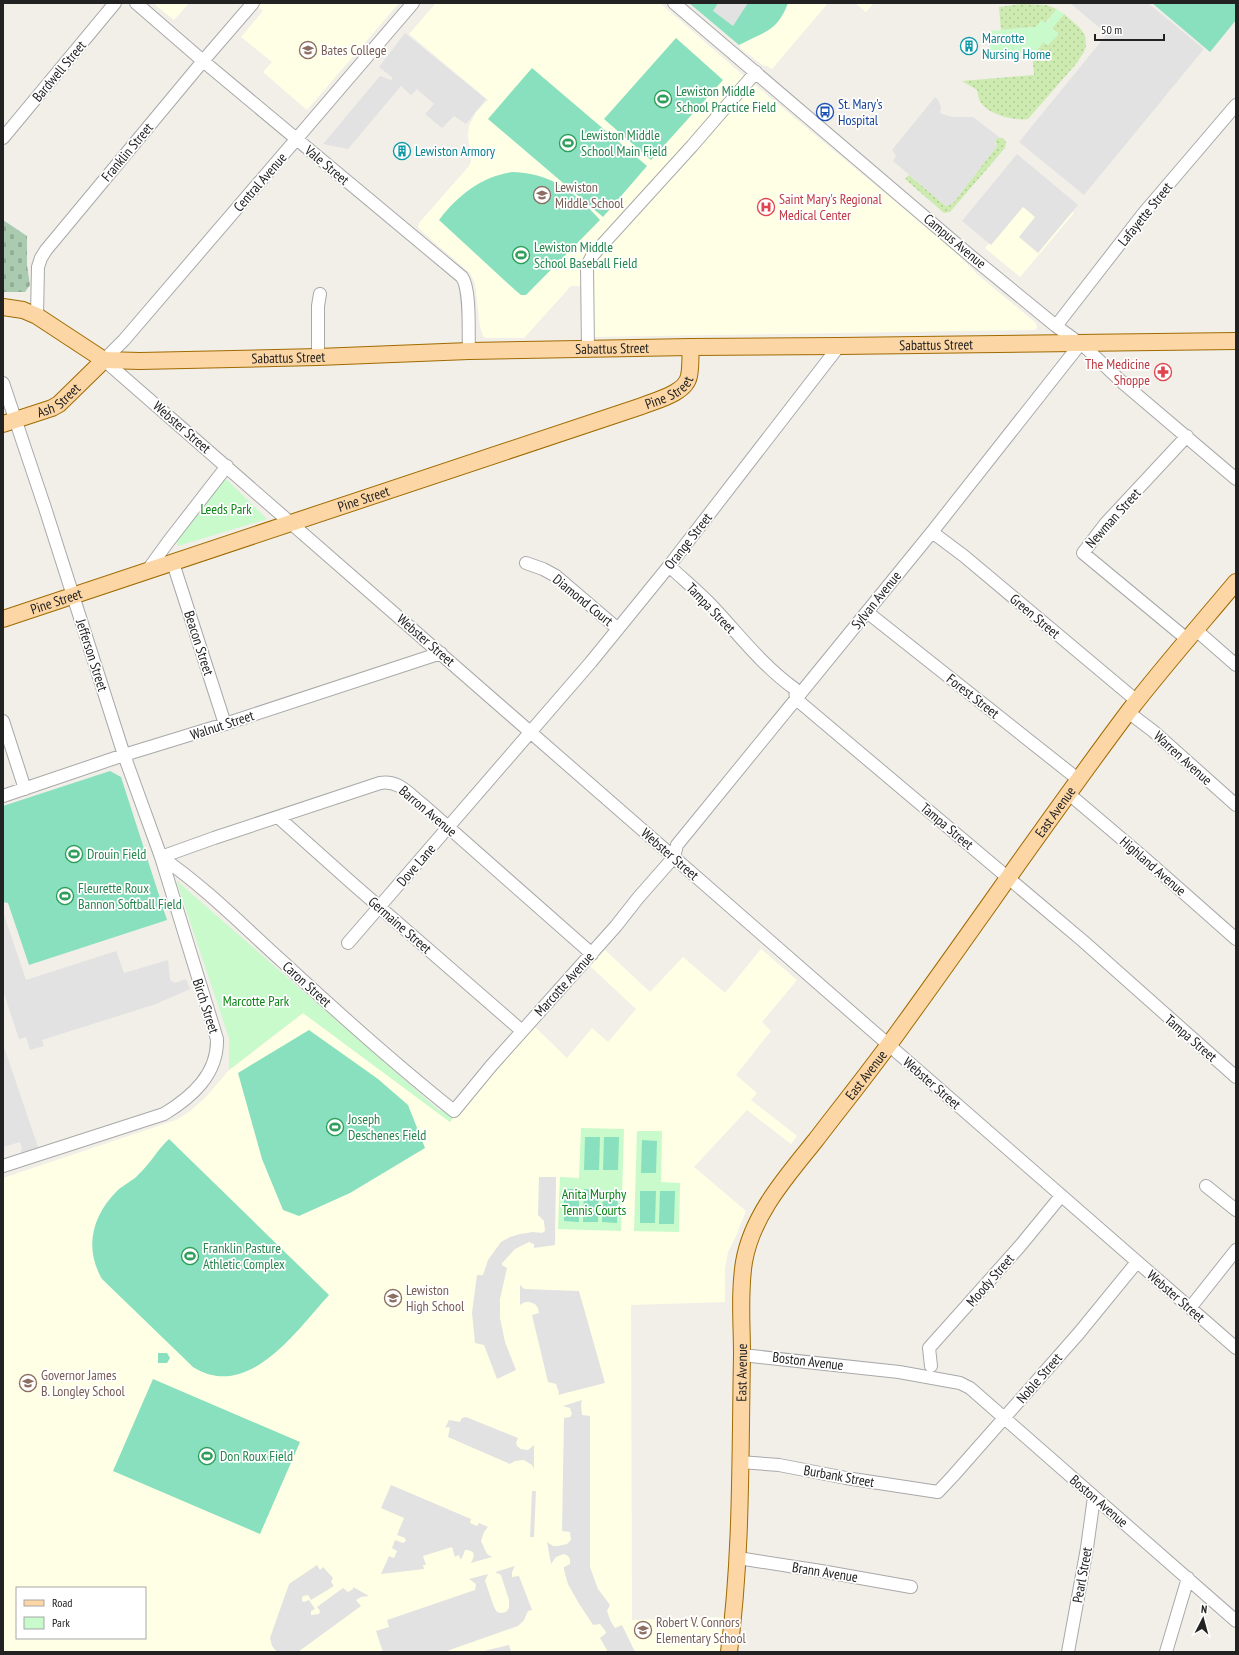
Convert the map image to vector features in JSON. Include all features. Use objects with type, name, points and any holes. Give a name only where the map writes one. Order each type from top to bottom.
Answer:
[{"type":"main road","points":[[3,307],[23,310],[37,316],[104,360]]},
{"type":"main road","name":"Sabattus Street","points":[[104,360],[140,361],[318,357],[468,351],[691,347],[1080,344],[1236,341]]},
{"type":"main road","name":"Pine Street","points":[[3,619],[642,406],[673,393],[684,385],[689,377],[691,347]]},
{"type":"main road","name":"Ash Street","points":[[9,422],[59,404],[104,360]]},
{"type":"main road","name":"East Avenue","points":[[729,1652],[734,1614],[738,1558],[742,1355],[741,1292],[744,1261],[757,1224],[775,1192],[793,1167],[888,1045],[1133,707],[1236,582]]},
{"type":"street","name":"Bardwell Street","points":[[3,138],[115,3]]},
{"type":"street","name":"Vale Street","points":[[136,3],[203,61],[462,277],[468,292],[468,351]]},
{"type":"street","name":"Franklin Street","points":[[37,316],[38,267],[41,258],[203,61],[253,3]]},
{"type":"street","name":"Central Avenue","points":[[104,360],[124,340],[413,3]]},
{"type":"street","name":"Campus Avenue","points":[[674,3],[1056,326],[1080,344],[1123,383],[1236,479]]},
{"type":"street","points":[[588,350],[587,266],[592,256],[692,146],[756,72]]},
{"type":"street","name":"Lafayette Street","points":[[1056,326],[1143,214],[1236,106]]},
{"type":"street","points":[[318,357],[318,306],[320,294]]},
{"type":"street","name":"Sylvan Avenue","points":[[674,857],[677,845],[932,532],[1080,344]]},
{"type":"street","name":"Orange Street","points":[[531,732],[669,566],[839,346]]},
{"type":"street","name":"Webster Street","points":[[104,360],[1236,1348]]},
{"type":"street","name":"Jefferson Street","points":[[3,383],[9,422],[73,596],[124,755],[161,857]]},
{"type":"street","name":"Newman Street","points":[[1187,436],[1106,523],[1083,553],[1192,635]]},
{"type":"street","points":[[147,571],[227,466]]},
{"type":"street","name":"Green Street","points":[[932,532],[982,571],[1133,707]]},
{"type":"street","name":"Beacon Street","points":[[173,563],[225,724]]},
{"type":"street","name":"Diamond Court","points":[[526,563],[543,569],[556,576],[618,629]]},
{"type":"street","name":"Tampa Street","points":[[669,566],[714,607],[758,657],[778,676],[795,689],[796,699],[1083,941],[1236,1077]]},
{"type":"street","name":"Forest Street","points":[[867,612],[1079,780]]},
{"type":"street","points":[[1192,635],[1236,665]]},
{"type":"street","name":"Walnut Street","points":[[3,796],[124,755],[225,724],[441,653]]},
{"type":"street","name":"Warren Avenue","points":[[1133,707],[1153,731],[1236,805]]},
{"type":"street","points":[[3,720],[25,789]]},
{"type":"street","name":"Dove Lane","points":[[348,943],[531,732]]},
{"type":"street","name":"Barron Avenue","points":[[161,857],[380,783],[389,782],[399,785],[592,954]]},
{"type":"street","name":"Highland Avenue","points":[[1069,794],[1236,939]]},
{"type":"street","name":"Germaine Street","points":[[278,817],[522,1031]]},
{"type":"street","name":"Caron Street","points":[[161,857],[179,869],[357,1029],[454,1111]]},
{"type":"street","name":"Birch Street","points":[[3,1166],[164,1114],[179,1105],[194,1092],[210,1071],[215,1061],[217,1039],[161,857]]},
{"type":"street","name":"Marcotte Avenue","points":[[454,1111],[522,1031],[592,954],[674,857]]},
{"type":"street","points":[[1206,1186],[1236,1210]]},
{"type":"street","name":"Moody Street","points":[[931,1366],[929,1348],[1020,1246],[1061,1196]]},
{"type":"street","points":[[1190,1308],[1236,1250]]},
{"type":"street","name":"Noble Street","points":[[938,1492],[1079,1333],[1137,1262]]},
{"type":"street","name":"Boston Avenue","points":[[742,1355],[899,1372],[960,1383]]},
{"type":"street","name":"Boston Avenue","points":[[899,1372],[931,1366],[944,1371],[960,1383],[970,1388],[1236,1621]]},
{"type":"street","name":"Burbank Street","points":[[740,1462],[779,1465],[846,1478],[938,1492]]},
{"type":"street","name":"Pearl Street","points":[[1068,1652],[1087,1548],[1094,1497]]},
{"type":"street","name":"Brann Avenue","points":[[738,1558],[911,1587]]},
{"type":"street","points":[[1166,1652],[1188,1578]]},
{"type":"shaded area","points":[[153,3],[189,3],[174,20]]},
{"type":"shaded area","name":"Bates College","points":[[254,3],[399,3],[307,110],[263,72],[272,62],[241,37],[263,11]]},
{"type":"shaded area","points":[[436,3],[660,3],[737,70],[952,249],[979,276],[1036,323],[1037,328],[1034,330],[587,337],[586,286],[571,286],[524,338],[486,338],[483,336],[480,327],[475,283],[470,273],[419,229],[418,226],[469,166],[471,161],[468,135],[469,126],[476,112],[488,100],[409,34]]},
{"type":"shaded area","points":[[689,3],[828,3],[772,69],[764,66],[740,48],[739,45]]},
{"type":"shaded area","points":[[718,3],[748,3],[733,26],[713,11]]},
{"type":"shaded area","points":[[855,3],[874,3],[866,12]]},
{"type":"shaded area","points":[[1070,3],[1148,3],[1204,49],[1084,195],[1019,142],[1107,34]]},
{"type":"shaded area","points":[[405,33],[486,99],[466,124],[454,116],[442,128],[425,114],[434,104],[417,89],[411,95],[401,86],[348,149],[323,144],[380,76],[391,80],[393,78],[379,67]]},
{"type":"shaded area","points":[[935,97],[941,107],[940,113],[952,117],[973,117],[999,137],[995,141],[997,146],[953,203],[946,206],[893,161],[896,156],[892,150]]},
{"type":"shaded area","points":[[1017,154],[1078,205],[1038,253],[1019,237],[1035,217],[1023,207],[991,245],[962,221]]},
{"type":"shaded area","points":[[1038,185],[1074,213],[1020,277],[985,248]]},
{"type":"shaded area","points":[[3,912],[26,980],[116,951],[124,973],[168,960],[170,980],[175,983],[186,979],[190,989],[156,1004],[42,1040],[44,1046],[30,1050],[26,1037],[19,1039],[3,990]]},
{"type":"shaded area","name":"Lewiston High School","points":[[761,949],[797,980],[762,1022],[771,1031],[736,1075],[757,1093],[751,1100],[797,1136],[791,1144],[747,1110],[694,1167],[746,1211],[728,1252],[725,1268],[725,1302],[631,1305],[632,1620],[723,1617],[720,1652],[3,1652],[3,1178],[176,1120],[189,1112],[205,1098],[229,1070],[303,1013],[450,1122],[535,1027],[567,1058],[592,1028],[608,1042],[636,1009],[590,966],[605,950],[650,992],[683,957],[725,993]]},
{"type":"shaded area","points":[[3,1044],[39,1150],[20,1155],[22,1148],[20,1142],[3,1147]]},
{"type":"shaded area","points":[[539,1177],[556,1177],[555,1245],[534,1248],[534,1244],[529,1242],[515,1249],[502,1263],[502,1265],[507,1268],[500,1299],[500,1318],[505,1342],[516,1370],[497,1379],[484,1345],[475,1343],[472,1313],[477,1275],[483,1275],[488,1260],[501,1242],[520,1234],[533,1232],[542,1233],[545,1231],[544,1221],[538,1215]]},
{"type":"shaded area","points":[[520,1285],[524,1289],[579,1291],[605,1383],[558,1395],[559,1393],[556,1384],[548,1382],[532,1315],[539,1313],[538,1308],[535,1304],[529,1302],[525,1302],[520,1305]]},
{"type":"shaded area","points":[[582,1400],[582,1415],[590,1416],[590,1567],[598,1589],[610,1605],[607,1611],[611,1622],[615,1628],[622,1625],[635,1652],[608,1652],[600,1638],[606,1632],[600,1624],[593,1625],[568,1584],[564,1567],[570,1564],[570,1559],[564,1554],[556,1557],[551,1564],[547,1542],[553,1546],[558,1546],[567,1544],[571,1540],[570,1532],[562,1531],[564,1418],[570,1417],[572,1414],[570,1408],[563,1406]]},
{"type":"shaded area","points":[[466,1417],[518,1438],[516,1443],[521,1449],[528,1450],[534,1445],[534,1469],[532,1465],[524,1460],[515,1461],[510,1464],[448,1437],[450,1428],[445,1428],[449,1420],[460,1422],[462,1418]]},
{"type":"shaded area","points":[[391,1485],[471,1519],[470,1523],[477,1526],[479,1523],[488,1527],[484,1532],[481,1541],[487,1554],[492,1557],[471,1563],[474,1556],[473,1552],[465,1550],[462,1558],[460,1559],[459,1555],[455,1557],[452,1547],[423,1556],[426,1565],[423,1565],[424,1569],[381,1574],[389,1556],[394,1558],[397,1551],[392,1548],[395,1540],[403,1543],[406,1541],[405,1538],[397,1535],[404,1518],[381,1508]]},
{"type":"shaded area","points":[[532,1491],[536,1491],[534,1537],[530,1537]]},
{"type":"shaded area","points":[[317,1565],[320,1570],[323,1567],[333,1578],[331,1582],[334,1586],[311,1600],[308,1595],[303,1596],[302,1601],[304,1602],[309,1600],[315,1609],[311,1611],[311,1615],[319,1614],[320,1611],[317,1607],[343,1588],[348,1592],[353,1589],[353,1587],[369,1596],[361,1597],[356,1600],[361,1606],[298,1652],[277,1652],[272,1646],[270,1638],[289,1584]]},
{"type":"shaded area","points":[[515,1566],[512,1572],[512,1577],[519,1576],[532,1610],[528,1611],[524,1620],[518,1626],[444,1652],[383,1652],[376,1631],[389,1627],[387,1620],[475,1590],[476,1584],[469,1579],[488,1574],[485,1581],[494,1607],[497,1612],[506,1612],[509,1608],[509,1600],[501,1575],[495,1572]]},
{"type":"shaded area","points":[[509,1645],[511,1651],[482,1652],[488,1650]]},
{"type":"green space","points":[[689,3],[788,3],[780,20],[775,25],[769,30],[739,45]]},
{"type":"green space","points":[[1152,3],[1236,3],[1236,20],[1210,52]]},
{"type":"green space","points":[[1022,4],[1046,5],[1057,9],[1045,23],[1036,27],[1001,30],[999,7]]},
{"type":"green space","points":[[1057,9],[1064,14],[1052,28],[1059,34],[1048,45],[1043,42],[1037,50],[1032,52],[991,56],[989,31],[1036,27],[1041,20],[1046,23]]},
{"type":"green space","points":[[1064,14],[1080,28],[1085,35],[1086,46],[1084,52],[1076,64],[1028,119],[1009,118],[990,111],[980,102],[977,90],[962,81],[1034,75],[1032,52],[1037,50],[1043,42],[1059,34],[1052,28]]},
{"type":"green space","name":"Lewiston Middle School Practice Field","points":[[676,38],[723,80],[651,160],[604,119]]},
{"type":"green space","name":"Lewiston Middle School Main Field","points":[[532,68],[647,166],[603,217],[488,119]]},
{"type":"green space","points":[[997,137],[1004,139],[1006,142],[1005,148],[950,212],[944,213],[905,179],[909,175],[946,206],[953,203],[997,146],[995,141]]},
{"type":"green space","name":"Lewiston Middle School Baseball Field","points":[[513,172],[527,173],[551,180],[572,193],[600,220],[526,295],[521,295],[515,290],[439,220],[454,203],[481,182],[502,174]]},
{"type":"green space","points":[[3,220],[27,236],[27,265],[30,285],[25,292],[3,292]]},
{"type":"green space","name":"Leeds Park","points":[[224,477],[267,519],[178,546],[176,540]]},
{"type":"green space","name":"Drouin Field","points":[[110,771],[121,777],[167,920],[29,965],[8,903],[3,902],[3,806]]},
{"type":"green space","name":"Marcotte Park","points":[[177,881],[440,1111],[442,1109],[453,1118],[450,1122],[303,1013],[229,1070],[229,1038]]},
{"type":"green space","name":"Joseph Deschenes Field","points":[[309,1030],[378,1079],[408,1105],[425,1148],[350,1193],[299,1216],[283,1210],[262,1159],[238,1073]]},
{"type":"green space","name":"Anita Murphy Tennis Courts","points":[[581,1128],[624,1129],[621,1231],[558,1229],[560,1177],[579,1178]]},
{"type":"green space","name":"Anita Murphy Tennis Courts","points":[[637,1131],[662,1131],[661,1182],[680,1183],[679,1232],[634,1231]]},
{"type":"green space","points":[[585,1137],[600,1137],[599,1170],[584,1170]]},
{"type":"green space","points":[[604,1137],[619,1137],[618,1170],[603,1170]]},
{"type":"green space","name":"Franklin Pasture Athletic Complex","points":[[169,1139],[329,1295],[302,1326],[270,1357],[252,1369],[233,1375],[213,1375],[193,1367],[102,1279],[96,1267],[93,1256],[93,1233],[108,1201],[117,1191],[137,1176],[147,1166]]},
{"type":"green space","points":[[642,1140],[657,1141],[656,1173],[641,1173]]},
{"type":"green space","points":[[564,1189],[579,1189],[579,1222],[564,1221]]},
{"type":"green space","points":[[584,1189],[599,1190],[598,1222],[583,1222]]},
{"type":"green space","points":[[603,1190],[618,1190],[617,1223],[602,1222]]},
{"type":"green space","points":[[640,1191],[656,1191],[655,1223],[640,1223]]},
{"type":"green space","points":[[660,1191],[675,1191],[674,1224],[659,1224]]},
{"type":"green space","points":[[158,1353],[167,1353],[170,1358],[167,1363],[158,1363]]},
{"type":"green space","name":"Don Roux Field","points":[[153,1379],[300,1442],[260,1534],[113,1471]]},
{"type":"place","name":"Marcotte Nursing Home","points":[[969,46]]},
{"type":"place","name":"Bates College","points":[[308,50]]},
{"type":"place","name":"Lewiston Middle School Practice Field","points":[[663,99]]},
{"type":"place","name":"St. Mary's Hospital","points":[[825,112]]},
{"type":"place","name":"Lewiston Middle School Main Field","points":[[568,143]]},
{"type":"place","name":"Lewiston Armory","points":[[402,151]]},
{"type":"place","name":"Lewiston Middle School","points":[[542,195]]},
{"type":"place","name":"Saint Mary's Regional Medical Center","points":[[766,207]]},
{"type":"place","name":"Lewiston Middle School Baseball Field","points":[[521,255]]},
{"type":"place","name":"The Medicine Shoppe","points":[[1163,372]]},
{"type":"place","name":"Drouin Field","points":[[74,854]]},
{"type":"place","name":"Fleurette Roux Bannon Softball Field","points":[[65,896]]},
{"type":"place","name":"Joseph Deschenes Field","points":[[335,1127]]},
{"type":"place","name":"Franklin Pasture Athletic Complex","points":[[190,1256]]},
{"type":"place","name":"Lewiston High School","points":[[393,1298]]},
{"type":"place","name":"Governor James B. Longley School","points":[[28,1383]]},
{"type":"place","name":"Don Roux Field","points":[[207,1456]]},
{"type":"place","name":"Robert V. Connors Elementary School","points":[[643,1630]]}]
